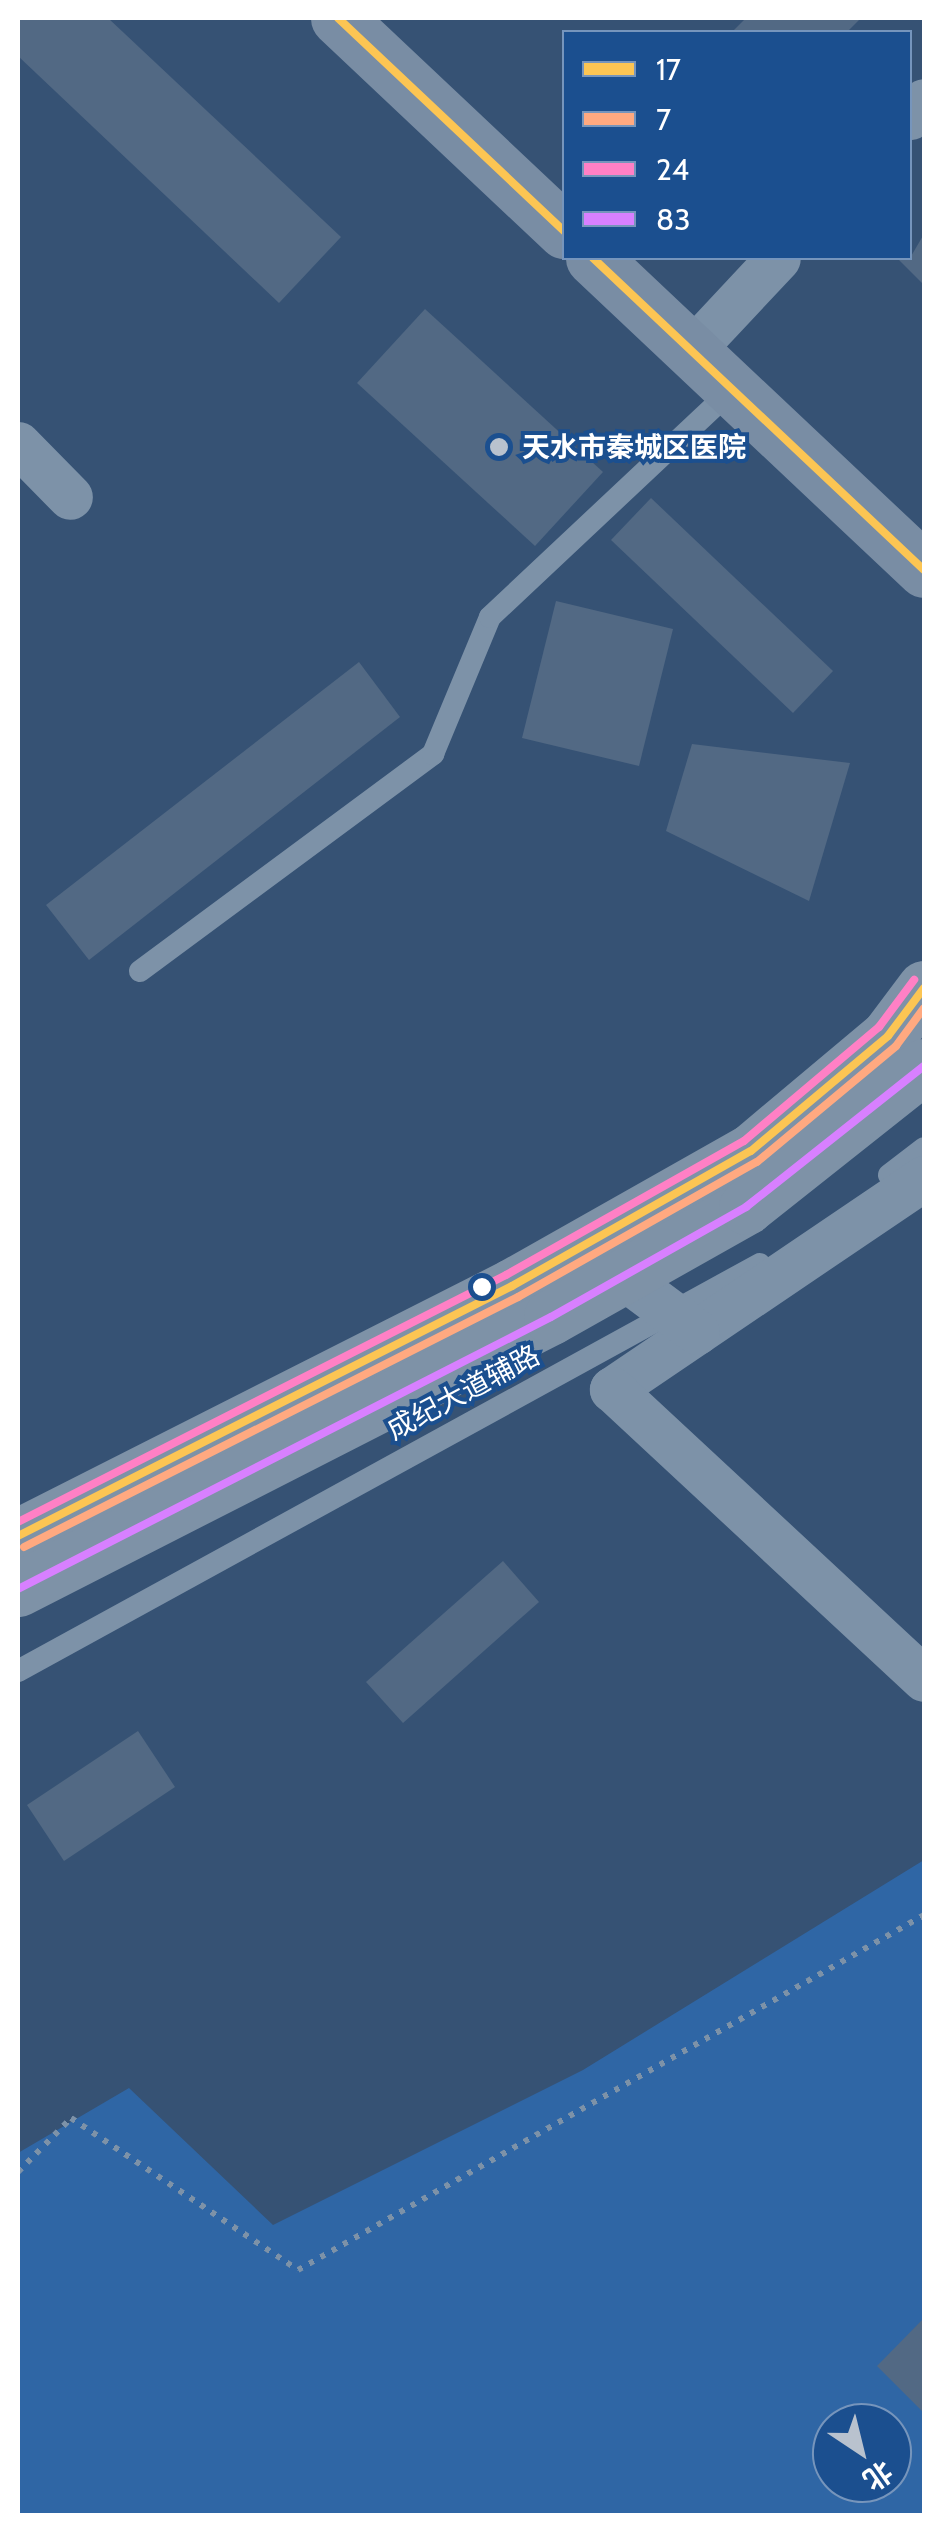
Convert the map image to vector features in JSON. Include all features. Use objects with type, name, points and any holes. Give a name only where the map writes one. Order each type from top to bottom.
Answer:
[{"type":"highway","points":[[18,1536],[512,1286],[752,1151],[888,1036],[924,988]]},
{"type":"highway","points":[[18,1589],[623,1277],[746,1207],[924,1066]]},
{"type":"main road","points":[[338,18],[562,229]]},
{"type":"main road","points":[[594,260],[924,570]]},
{"type":"street","points":[[691,351],[776,260]]},
{"type":"street","points":[[18,444],[70,497]]},
{"type":"street","points":[[924,1178],[686,1321],[612,1390],[924,1679]]},
{"type":"street","points":[[623,1277],[686,1321]]},
{"type":"lane","points":[[140,972],[433,754],[490,617],[733,390]]},
{"type":"lane","name":"成纪大道辅路","points":[[18,1670],[686,1321],[750,1270],[924,1148]]},
{"type":"path","points":[[18,2172],[71,2118],[298,2270],[924,1915]]},
{"type":"shaded area","points":[[924,1860],[924,2515],[18,2515],[18,2153],[129,2088],[273,2225],[583,2070]]},
{"type":"building","points":[[18,18],[108,18],[341,237],[279,303],[18,56]]},
{"type":"building","points":[[746,18],[861,18],[849,30],[734,30]]},
{"type":"building","points":[[924,234],[924,285],[899,260],[912,260]]},
{"type":"building","points":[[425,309],[603,472],[535,546],[357,383]]},
{"type":"building","points":[[651,498],[833,671],[793,713],[611,540]]},
{"type":"building","points":[[556,601],[673,629],[639,766],[522,738]]},
{"type":"building","points":[[359,662],[400,717],[89,960],[46,905]]},
{"type":"building","points":[[692,744],[850,763],[809,901],[666,831]]},
{"type":"building","points":[[503,1561],[539,1602],[403,1723],[366,1682]]},
{"type":"building","points":[[138,1731],[175,1787],[64,1861],[27,1805]]},
{"type":"building","points":[[924,2318],[924,2413],[877,2366]]},
{"type":"transit line","name":"17","points":[[338,18],[562,229]]},
{"type":"transit line","name":"17","points":[[595,260],[924,570]]},
{"type":"transit line","name":"24","points":[[18,1522],[506,1275],[744,1141],[879,1027],[914,980]]},
{"type":"transit line","name":"17","points":[[18,1536],[512,1286],[751,1151],[888,1036],[924,988]]},
{"type":"transit line","name":"7","points":[[24,1547],[518,1297],[757,1162],[896,1046],[924,1008]]},
{"type":"transit line","name":"83","points":[[18,1589],[551,1317],[746,1207],[924,1066]]},
{"type":"place","name":"天水市秦城区医院","points":[[499,447]]}]
